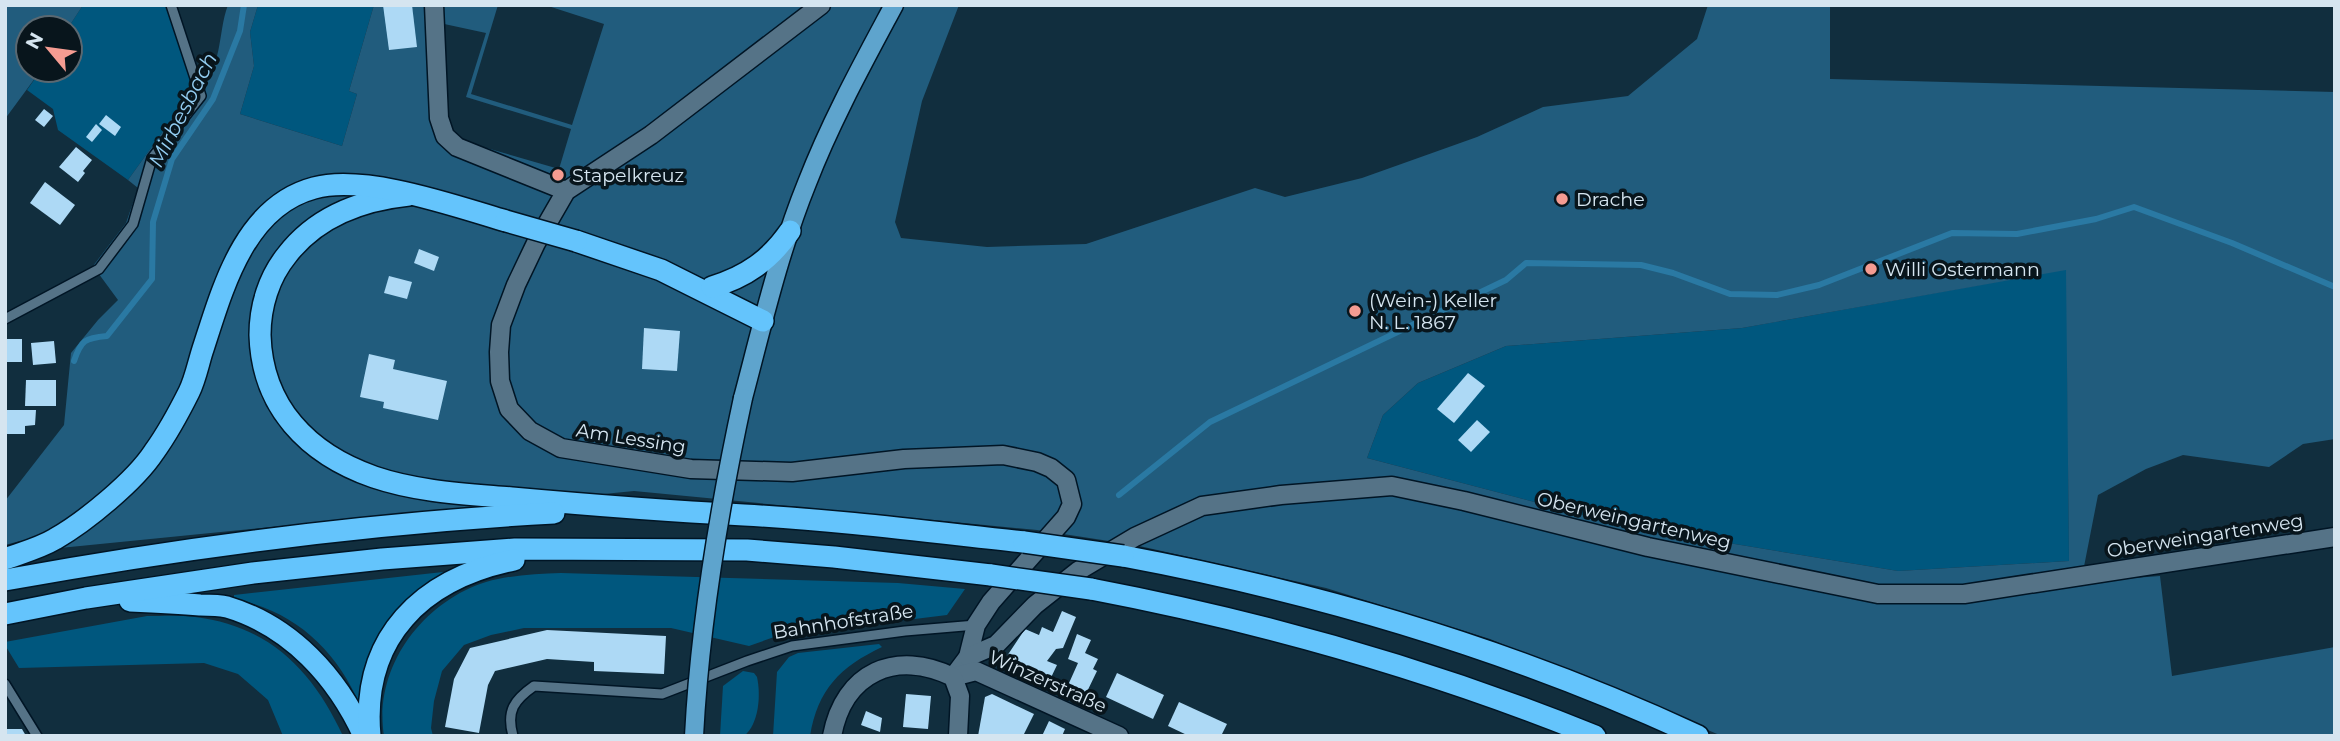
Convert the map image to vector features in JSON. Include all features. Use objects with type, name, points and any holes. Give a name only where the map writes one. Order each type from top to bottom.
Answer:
[{"type":"highway","points":[[5,559],[54,540],[107,502],[153,454],[190,391],[231,269],[262,221],[293,197],[313,188],[363,185],[506,220],[633,259],[688,282],[763,321]]},
{"type":"highway","points":[[409,195],[383,198],[337,213],[299,240],[281,262],[263,302],[260,326],[264,370],[270,389],[297,430],[330,456],[350,467],[428,491],[626,509],[847,523],[1024,542],[1123,556],[1283,589],[1369,613],[1539,670],[1698,736]]},
{"type":"highway","points":[[712,287],[749,273],[772,254],[790,231]]},
{"type":"highway","points":[[688,282],[739,296],[751,305],[763,321]]},
{"type":"highway","points":[[5,580],[132,558],[369,527],[626,509]]},
{"type":"highway","points":[[370,736],[368,709],[373,675],[394,632],[420,602],[440,587],[485,566],[569,548]]},
{"type":"highway","points":[[5,614],[86,598],[253,573],[382,559],[515,549],[747,550],[991,575],[1091,589],[1212,614],[1340,647],[1476,690],[1595,736]]},
{"type":"highway","points":[[86,598],[225,607],[251,617],[293,642],[316,662],[342,694],[364,736]]},
{"type":"main road","points":[[694,736],[710,575],[719,516],[743,398],[763,321],[807,182],[850,88],[894,5]]},
{"type":"street","points":[[434,5],[439,118],[445,136],[457,147],[566,191]]},
{"type":"street","name":"Am Lessing","points":[[821,5],[650,135],[566,191],[536,243],[516,285],[502,325],[500,381],[509,409],[530,431],[561,448],[691,469],[792,472],[904,459],[1003,455],[1037,462],[1051,468],[1066,480],[1072,504],[1066,516],[991,602],[976,625],[968,657],[953,677]]},
{"type":"street","name":"Oberweingartenweg","points":[[968,657],[996,645],[1035,605],[1078,570],[1135,537],[1202,506],[1281,495],[1392,486],[1648,547],[1878,594],[1965,594],[2335,537]]},
{"type":"street","name":"Winzerstraße","points":[[832,736],[838,710],[849,693],[878,671],[901,664],[920,664],[953,677],[976,671],[1119,736]]},
{"type":"street","points":[[953,677],[960,696],[958,736]]},
{"type":"lane","points":[[5,319],[99,270],[133,224],[152,158],[201,96],[171,5]]},
{"type":"lane","name":"Bahnhofstraße","points":[[513,736],[509,722],[516,699],[534,685],[662,694],[792,646],[976,625]]},
{"type":"lane","points":[[5,684],[37,736]]},
{"type":"shaded area","points":[[5,5],[83,5],[77,14],[14,14],[14,84],[31,84],[5,119]]},
{"type":"shaded area","points":[[83,5],[166,5],[194,88],[128,180],[58,130],[53,109],[27,90],[31,84],[84,84],[84,14],[77,14]]},
{"type":"shaded area","points":[[228,5],[258,5],[250,32],[254,66],[240,114],[342,146],[357,94],[349,91],[374,5],[498,5],[471,94],[572,125],[604,24],[545,5],[959,5],[922,101],[895,222],[901,238],[987,247],[1086,244],[1255,188],[1285,197],[1362,178],[1477,137],[1543,107],[1628,96],[1697,39],[1708,5],[1830,5],[1830,79],[2335,92],[2335,439],[2303,444],[2269,467],[2183,455],[2146,469],[2098,495],[2081,582],[2160,576],[2172,676],[2335,647],[2335,736],[1722,736],[1490,639],[1326,588],[1135,545],[1037,530],[634,491],[60,548],[20,541],[5,545],[5,501],[64,425],[71,353],[118,300],[93,266],[126,223],[138,188],[128,180],[194,88],[210,73],[215,63]],"holes":[[[435,22],[486,33],[466,97],[571,129],[559,169],[445,136]],[[2066,270],[2069,561],[1898,571],[1626,526],[1367,458],[1383,415],[1418,383],[1506,346],[1742,328]]]},
{"type":"shaded area","points":[[258,5],[374,5],[349,91],[357,94],[342,146],[240,114],[254,66],[250,32]]},
{"type":"shaded area","points":[[2067,269],[2069,561],[1898,571],[1626,526],[1367,458],[1383,415],[1418,383],[1506,346],[1742,328]]},
{"type":"shaded area","points":[[443,572],[445,575],[431,583],[360,705],[339,667],[311,636],[276,613],[234,599],[234,595]]},
{"type":"shaded area","points":[[561,573],[898,583],[965,589],[947,615],[777,636],[749,646],[671,628],[524,628],[491,635],[464,645],[442,671],[434,701],[431,728],[433,736],[384,736],[386,686],[407,641],[423,622],[442,605],[486,582],[514,576]]},
{"type":"shaded area","points":[[147,616],[189,616],[222,622],[267,641],[303,672],[318,691],[343,736],[283,736],[268,700],[238,674],[204,663],[19,668],[5,645],[5,642]]},
{"type":"shaded area","points":[[879,644],[882,647],[854,663],[833,681],[819,705],[810,736],[773,736],[777,672],[789,657],[798,653]]},
{"type":"shaded area","points":[[743,671],[754,673],[757,677],[759,700],[756,717],[744,736],[720,736],[723,686]]},
{"type":"building","points":[[383,5],[412,5],[417,47],[389,50]]},
{"type":"building","points":[[44,109],[53,116],[44,127],[35,120]]},
{"type":"building","points":[[106,115],[121,127],[115,136],[99,124]]},
{"type":"building","points":[[96,124],[102,130],[92,142],[86,137]]},
{"type":"building","points":[[76,147],[92,160],[78,182],[59,167]]},
{"type":"building","points":[[45,182],[75,205],[60,225],[30,203]]},
{"type":"building","points":[[419,249],[439,257],[434,271],[414,263]]},
{"type":"building","points":[[389,276],[412,282],[407,299],[384,293]]},
{"type":"building","points":[[644,328],[680,331],[677,371],[642,369]]},
{"type":"building","points":[[5,339],[22,339],[22,362],[5,362]]},
{"type":"building","points":[[54,341],[56,363],[33,365],[31,343]]},
{"type":"building","points":[[369,354],[395,360],[393,369],[447,381],[438,420],[383,408],[384,402],[360,397]]},
{"type":"building","points":[[1468,373],[1485,386],[1454,423],[1437,409]]},
{"type":"building","points":[[26,380],[56,380],[56,406],[25,406]]},
{"type":"building","points":[[5,410],[36,410],[35,425],[25,426],[25,434],[5,434]]},
{"type":"building","points":[[1477,420],[1490,432],[1471,452],[1458,440]]},
{"type":"building","points":[[1062,611],[1076,617],[1063,648],[1056,649],[1047,661],[1057,665],[1046,688],[1004,668],[1003,662],[1025,629],[1039,635],[1042,627],[1053,632]]},
{"type":"building","points":[[547,630],[666,636],[664,674],[594,671],[594,662],[547,659],[495,671],[488,685],[479,733],[445,727],[454,679],[470,648]]},
{"type":"building","points":[[1077,634],[1091,640],[1085,653],[1098,659],[1093,669],[1097,671],[1083,700],[1065,692],[1078,663],[1068,659]]},
{"type":"building","points":[[1117,673],[1164,695],[1153,719],[1106,697]]},
{"type":"building","points":[[906,694],[931,696],[928,729],[903,727]]},
{"type":"building","points":[[992,694],[1034,714],[1023,736],[978,736],[985,697]]},
{"type":"building","points":[[1179,702],[1227,724],[1221,736],[1189,736],[1168,726]]},
{"type":"building","points":[[866,711],[882,718],[880,732],[861,725]]},
{"type":"building","points":[[1049,721],[1065,729],[1062,736],[1042,736]]},
{"type":"building","points":[[5,729],[22,729],[26,736],[5,736]]},
{"type":"waterway","name":"Mirbesbach","points":[[74,361],[85,341],[107,336],[152,279],[153,222],[172,159],[213,99],[240,31],[244,5]]},
{"type":"waterway","points":[[1119,495],[1210,422],[1506,280],[1526,263],[1641,265],[1673,273],[1730,294],[1777,295],[1819,285],[1952,233],[2017,234],[2096,219],[2134,207],[2232,243],[2335,287]]},
{"type":"place","name":"Stapelkreuz","points":[[558,175]]},
{"type":"place","name":"Drache","points":[[1562,199]]},
{"type":"place","name":"Willi Ostermann","points":[[1871,269]]},
{"type":"place","name":"(Wein-) Keller N. L. 1867","points":[[1355,311]]}]
